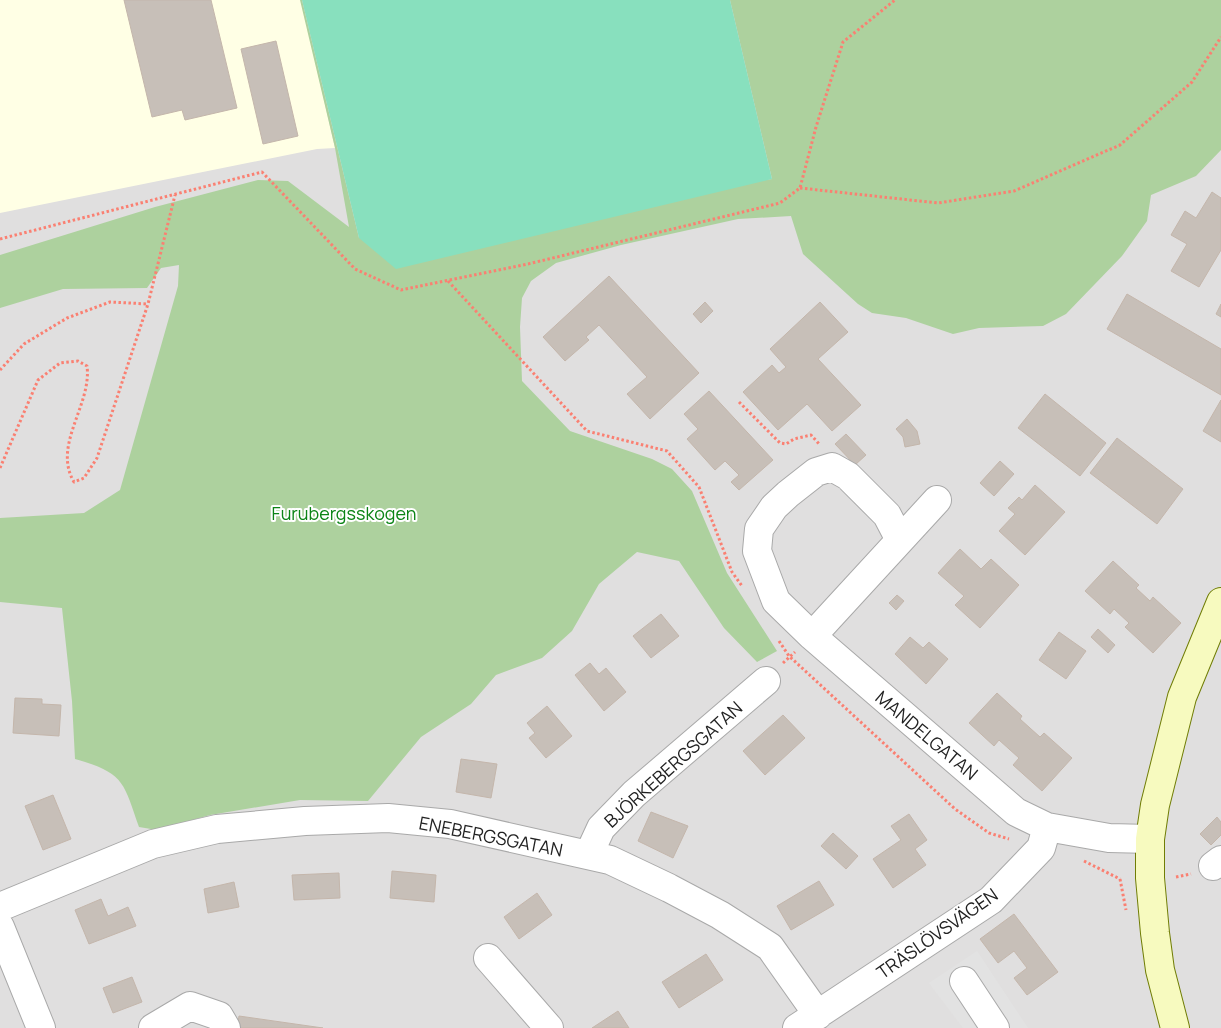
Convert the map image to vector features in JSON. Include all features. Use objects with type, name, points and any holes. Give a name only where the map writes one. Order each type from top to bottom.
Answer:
[{"type":"street","points":[[832,468],[848,476],[887,516],[900,540]]},
{"type":"street","name":"MANDELGATAN","points":[[832,468],[816,472],[788,494],[774,508],[759,529],[757,551],[776,601],[812,636],[1016,812],[1047,827]]},
{"type":"street","points":[[812,636],[937,500]]},
{"type":"street","points":[[1175,1028],[1160,970],[1155,933],[1150,878],[1150,839],[1157,795],[1182,697],[1221,602]]},
{"type":"street","name":"BJÖRKEBERGSGATAN","points":[[589,854],[601,828],[634,794],[766,681]]},
{"type":"street","name":"ENEBERGSGATAN","points":[[0,907],[153,844],[217,829],[305,821],[388,818],[450,824],[610,860],[720,915],[770,947],[808,1021]]},
{"type":"street","points":[[1047,827],[1109,838],[1150,839]]},
{"type":"street","name":"TRÄSLÖVSVÄGEN","points":[[808,1021],[991,900],[1041,848],[1047,827]]},
{"type":"street","points":[[0,927],[41,1028]]},
{"type":"street","points":[[488,958],[549,1028]]},
{"type":"street","points":[[964,981],[995,1028]]},
{"type":"street","points":[[153,1028],[190,1006],[218,1016],[226,1028]]},
{"type":"path","points":[[0,239],[262,172],[355,269],[401,290],[528,264],[780,202],[800,188],[816,127],[844,42],[895,0]]},
{"type":"path","points":[[800,188],[938,203],[1014,191],[1120,145],[1192,82],[1221,37]]},
{"type":"path","points":[[0,468],[38,380],[60,363],[78,361],[87,366],[89,378],[68,448],[67,465],[74,482],[84,478],[97,458],[148,304],[175,194]]},
{"type":"path","points":[[0,370],[24,344],[68,318],[110,302],[148,304]]},
{"type":"path","points":[[739,402],[780,443],[786,444],[794,439],[811,435],[819,442],[832,468]]},
{"type":"path","points":[[766,681],[812,636]]},
{"type":"shaded area","points":[[0,0],[1221,0],[1221,1028],[0,1028]]},
{"type":"shaded area","points":[[0,0],[301,0],[335,148],[317,149],[0,213]]},
{"type":"shaded area","points":[[977,951],[1028,1028],[963,1028],[929,983]]},
{"type":"green space","name":"Furubergsskogen","points":[[300,0],[302,0],[359,238],[772,179],[730,0],[1221,0],[1221,150],[1196,176],[1151,195],[1147,221],[1122,256],[1066,314],[1043,326],[979,328],[953,334],[906,318],[872,313],[858,304],[803,254],[791,216],[738,219],[621,245],[556,263],[531,281],[522,298],[520,327],[522,381],[570,431],[652,459],[672,469],[692,491],[727,573],[777,651],[757,662],[724,628],[679,561],[637,552],[599,584],[572,631],[542,658],[496,675],[471,704],[421,737],[368,801],[300,800],[210,815],[157,830],[139,827],[125,789],[119,781],[103,769],[75,759],[72,701],[62,608],[0,602],[0,518],[84,513],[120,490],[178,286],[179,265],[161,268],[147,288],[63,289],[0,308],[0,255],[155,207],[258,180],[288,181],[349,227],[335,148]]},
{"type":"green space","points":[[302,0],[730,0],[772,179],[396,269],[359,238]]},
{"type":"building","points":[[124,0],[211,0],[237,108],[185,120],[182,110],[152,117]]},
{"type":"building","points":[[276,41],[298,136],[263,144],[241,49]]},
{"type":"building","points":[[1212,192],[1221,198],[1221,250],[1199,287],[1171,271],[1187,244],[1171,235],[1185,211],[1196,218]]},
{"type":"building","points":[[609,276],[699,373],[650,419],[627,394],[647,377],[599,325],[586,337],[589,340],[565,361],[543,337]]},
{"type":"building","points":[[1127,294],[1221,349],[1221,395],[1107,329]]},
{"type":"building","points":[[705,302],[713,311],[701,323],[693,314]]},
{"type":"building","points":[[820,302],[848,332],[818,359],[861,405],[832,431],[807,404],[778,430],[743,392],[772,365],[779,373],[786,367],[770,349]]},
{"type":"building","points":[[1221,304],[1221,317],[1216,314]]},
{"type":"building","points":[[709,391],[773,460],[739,490],[731,482],[739,475],[725,461],[715,470],[687,439],[698,429],[684,414]]},
{"type":"building","points":[[1045,394],[1106,443],[1080,476],[1018,428]]},
{"type":"building","points":[[1221,400],[1221,442],[1203,431]]},
{"type":"building","points":[[907,419],[917,431],[920,444],[905,447],[903,437],[896,429]]},
{"type":"building","points":[[846,434],[866,455],[855,465],[835,444]]},
{"type":"building","points":[[1117,438],[1183,489],[1157,524],[1090,473]]},
{"type":"building","points":[[1000,461],[1014,474],[994,496],[980,483]]},
{"type":"building","points":[[1035,485],[1065,512],[1025,555],[999,531],[1015,514],[1008,508],[1019,497],[1022,500]]},
{"type":"building","points":[[960,549],[981,569],[991,559],[1019,585],[980,628],[955,605],[964,596],[938,573]]},
{"type":"building","points":[[1113,561],[1139,585],[1136,588],[1150,601],[1153,597],[1181,623],[1153,653],[1125,627],[1129,623],[1114,609],[1110,614],[1085,591]]},
{"type":"building","points":[[897,595],[904,601],[896,610],[889,603]]},
{"type":"building","points":[[661,614],[679,636],[651,658],[633,636]]},
{"type":"building","points":[[1098,629],[1115,645],[1108,653],[1091,637]]},
{"type":"building","points":[[1059,632],[1086,651],[1066,679],[1039,660]]},
{"type":"building","points":[[910,637],[923,648],[929,642],[948,659],[926,684],[895,654]]},
{"type":"building","points":[[590,663],[599,674],[606,668],[626,692],[604,711],[575,675]]},
{"type":"building","points":[[997,693],[1022,716],[1020,719],[1040,737],[1044,733],[1072,758],[1042,791],[1013,765],[1019,758],[999,740],[994,746],[969,723]]},
{"type":"building","points":[[15,698],[42,699],[42,704],[61,705],[59,736],[13,733]]},
{"type":"building","points":[[547,706],[572,736],[546,758],[529,738],[535,733],[527,723]]},
{"type":"building","points":[[783,715],[805,738],[765,775],[743,751]]},
{"type":"building","points":[[461,759],[497,764],[491,798],[456,792]]},
{"type":"building","points":[[53,795],[71,839],[43,850],[25,806]]},
{"type":"building","points":[[651,812],[688,826],[673,858],[638,841]]},
{"type":"building","points":[[909,814],[927,840],[915,849],[926,865],[893,888],[873,859],[901,840],[891,826]]},
{"type":"building","points":[[1217,817],[1221,822],[1221,835],[1211,845],[1200,834]]},
{"type":"building","points":[[833,833],[858,856],[846,869],[821,846]]},
{"type":"building","points":[[392,871],[436,875],[434,902],[390,898]]},
{"type":"building","points":[[339,873],[340,898],[294,900],[292,875]]},
{"type":"building","points":[[819,881],[834,905],[791,930],[777,906]]},
{"type":"building","points":[[234,882],[239,907],[208,913],[204,889]]},
{"type":"building","points":[[537,893],[552,915],[519,939],[504,917]]},
{"type":"building","points":[[101,899],[108,916],[128,907],[136,926],[89,944],[75,910]]},
{"type":"building","points":[[1014,914],[1058,972],[1027,995],[1014,978],[1027,968],[1014,951],[998,963],[980,939]]},
{"type":"building","points":[[706,954],[723,980],[679,1008],[662,982]]},
{"type":"building","points":[[132,977],[142,1002],[113,1013],[103,988]]},
{"type":"building","points":[[618,1011],[629,1028],[592,1028]]},
{"type":"building","points":[[239,1016],[323,1028],[237,1028]]}]
